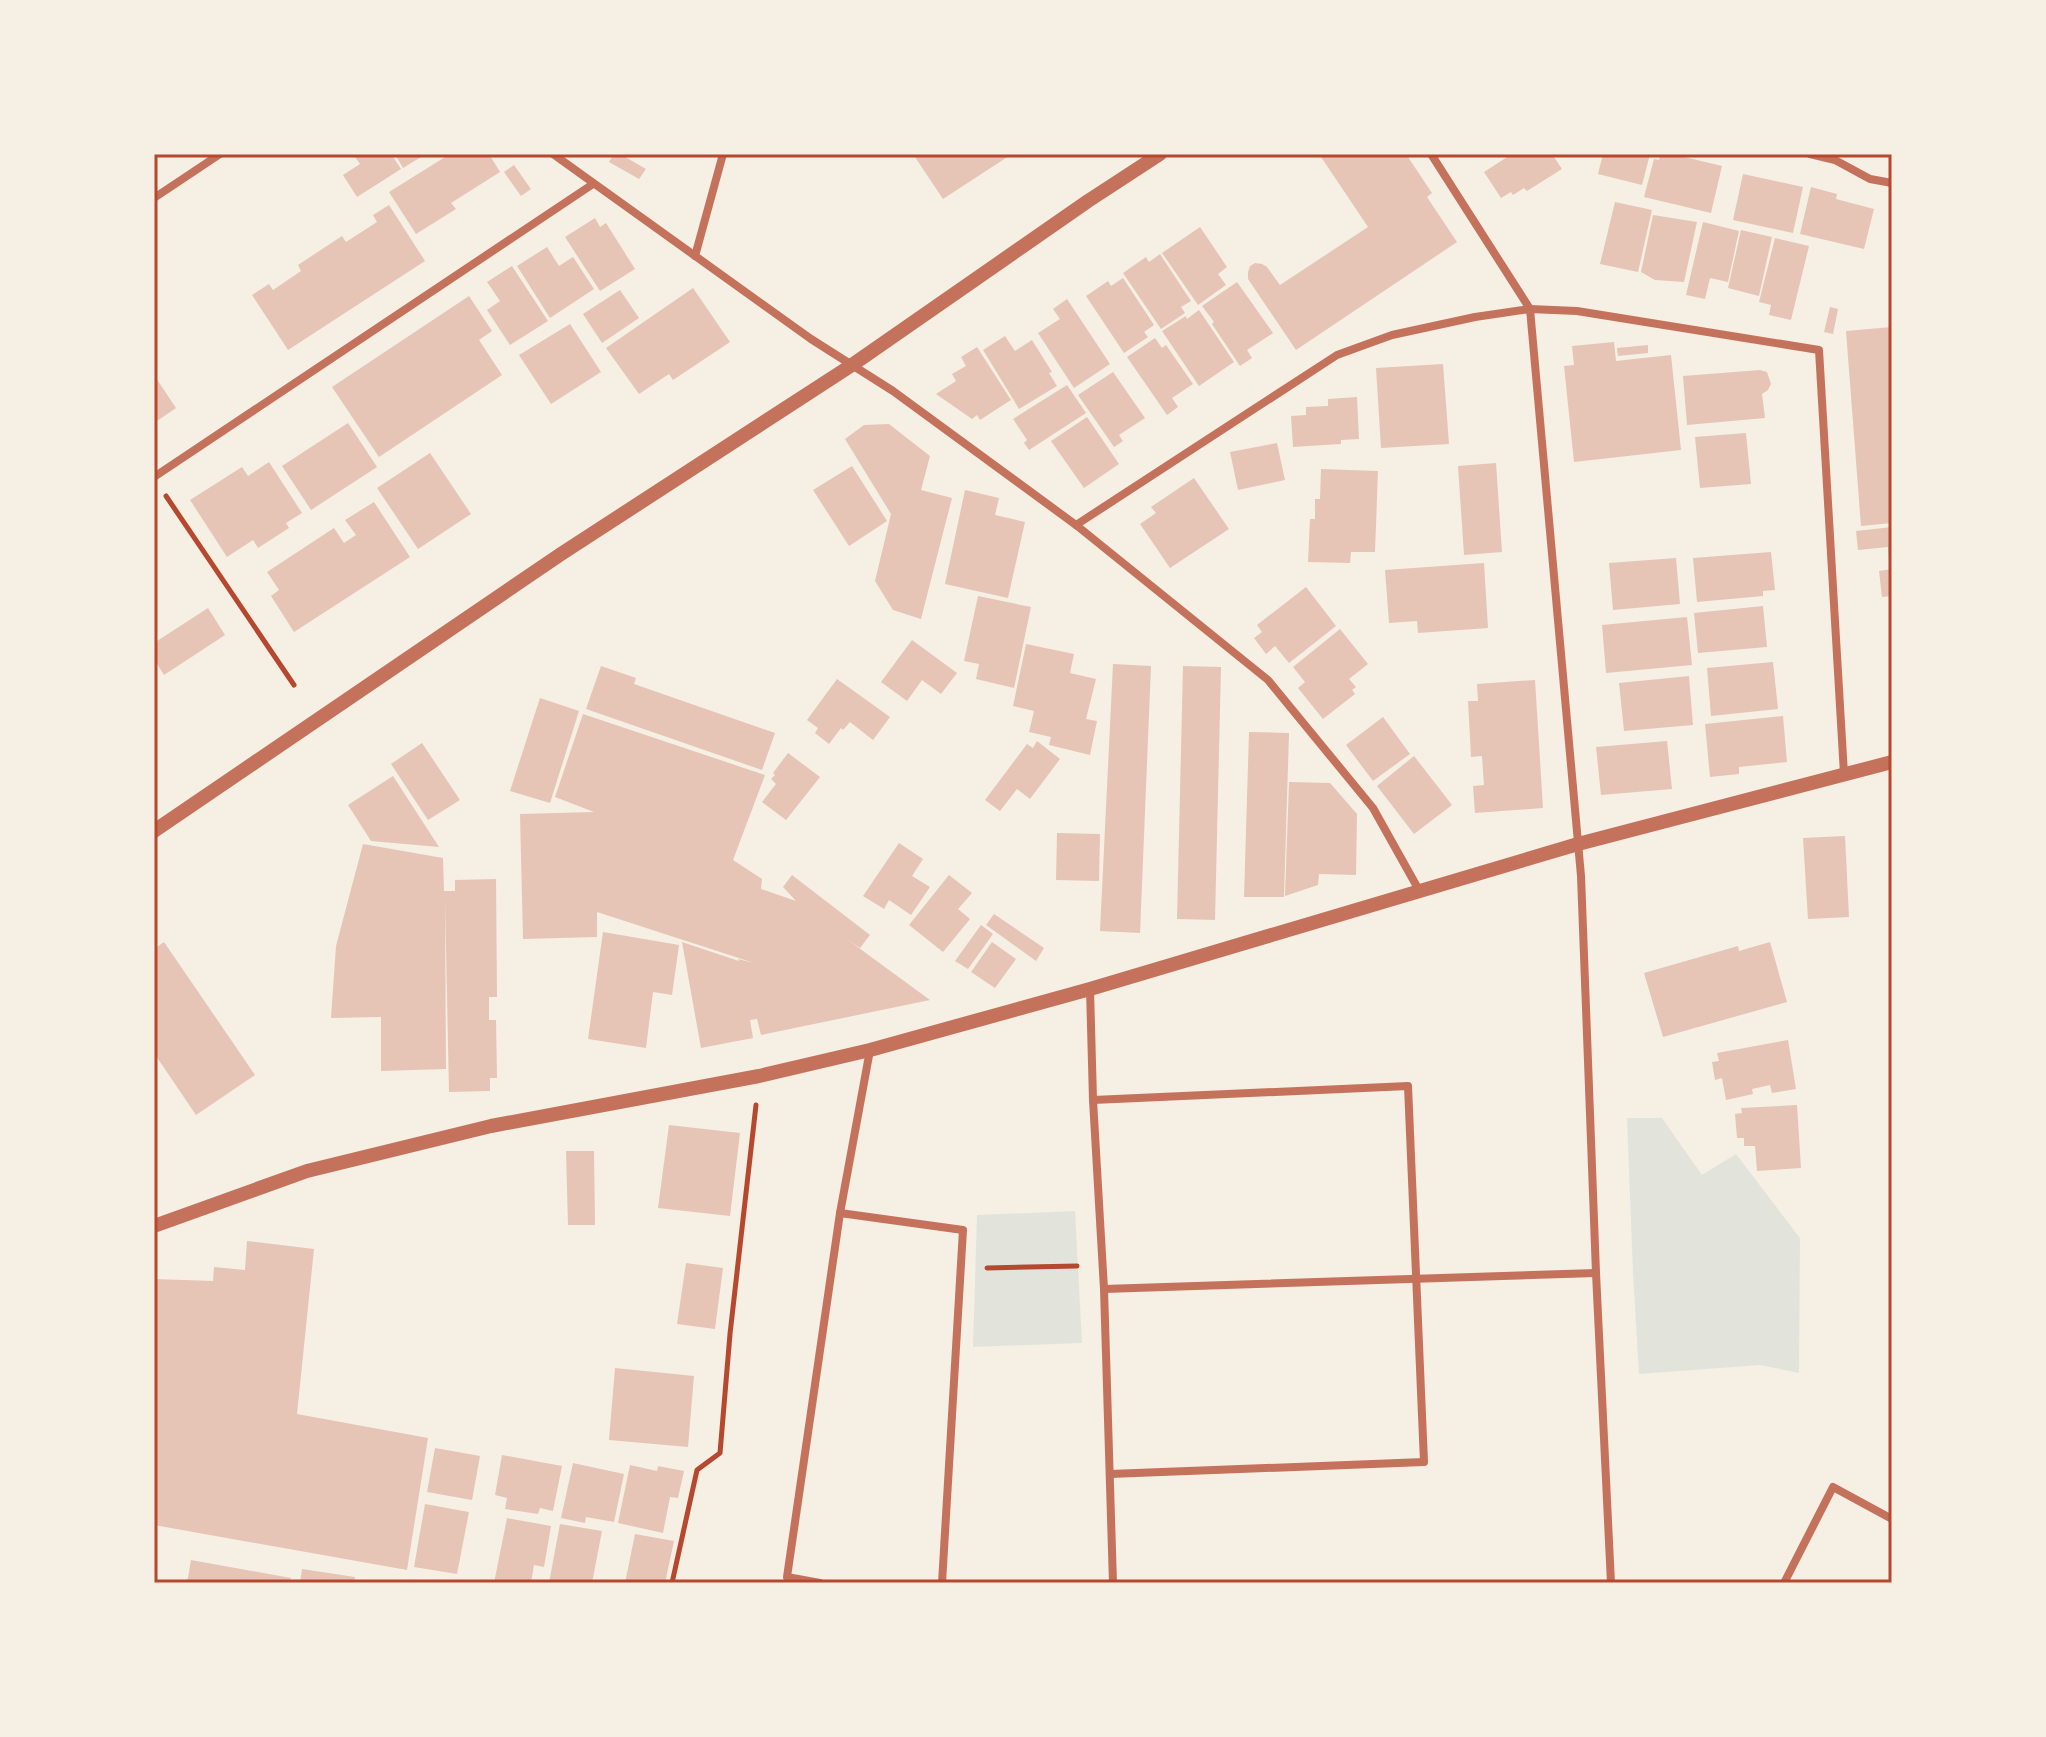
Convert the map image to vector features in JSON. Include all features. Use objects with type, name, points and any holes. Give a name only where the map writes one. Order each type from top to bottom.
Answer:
[{"type":"street","points":[[154,198],[220,154]]},
{"type":"street","points":[[553,154],[811,339],[893,391],[1076,525],[1268,680],[1373,808],[1420,892]]},
{"type":"street","points":[[695,256],[723,154]]},
{"type":"street","points":[[154,831],[561,554],[852,365],[1160,154]]},
{"type":"street","points":[[1431,154],[1530,309],[1578,844],[1611,1583]]},
{"type":"street","points":[[1810,154],[1836,157],[1870,179],[1892,183]]},
{"type":"street","points":[[154,477],[593,184]]},
{"type":"street","points":[[1076,525],[1337,355],[1392,335],[1530,309],[1577,311],[1819,350],[1844,774]]},
{"type":"street","points":[[154,1226],[322,1168],[491,1126],[759,1076],[870,1050],[1090,989],[1578,844],[1892,762]]},
{"type":"street","points":[[1090,989],[1113,1583]]},
{"type":"street","points":[[820,1583],[787,1577],[840,1213],[870,1050]]},
{"type":"street","points":[[1093,1100],[1408,1086],[1424,1462],[1110,1474]]},
{"type":"street","points":[[840,1213],[963,1230],[942,1583]]},
{"type":"street","points":[[1104,1289],[1596,1273]]},
{"type":"street","points":[[1784,1583],[1833,1487],[1892,1519]]},
{"type":"path","points":[[163,492],[294,685]]},
{"type":"path","points":[[672,1583],[697,1470],[720,1453],[759,1076]]},
{"type":"path","points":[[962,1269],[1102,1265]]},
{"type":"shaded area","points":[[1627,1118],[1662,1118],[1702,1175],[1736,1154],[1800,1238],[1799,1373],[1760,1365],[1639,1374]]},
{"type":"shaded area","points":[[1075,1211],[1082,1343],[973,1347],[977,1215]]},
{"type":"building","points":[[353,154],[391,154],[401,169],[357,197],[343,175],[360,164]]},
{"type":"building","points":[[395,154],[426,154],[403,168]]},
{"type":"building","points":[[450,154],[489,154],[500,172],[451,203],[456,209],[416,234],[389,192]]},
{"type":"building","points":[[614,154],[620,154],[646,169],[639,179],[609,162]]},
{"type":"building","points":[[913,154],[1012,154],[943,199]]},
{"type":"building","points":[[1319,154],[1406,154],[1432,193],[1427,197],[1457,242],[1296,350],[1248,279],[1250,266],[1255,263],[1267,267],[1280,285],[1368,227]]},
{"type":"building","points":[[1512,154],[1552,154],[1562,169],[1527,191],[1524,188],[1501,198],[1484,172]]},
{"type":"building","points":[[1603,154],[1650,154],[1642,185],[1598,174]]},
{"type":"building","points":[[1660,154],[1722,166],[1711,213],[1644,197],[1654,159],[1659,160]]},
{"type":"building","points":[[514,165],[531,189],[521,196],[504,172]]},
{"type":"building","points":[[1743,174],[1803,187],[1793,233],[1733,220]]},
{"type":"building","points":[[1811,187],[1837,194],[1836,199],[1874,209],[1864,249],[1800,234]]},
{"type":"building","points":[[1615,202],[1652,210],[1638,272],[1600,264]]},
{"type":"building","points":[[389,205],[425,261],[288,350],[252,295],[269,284],[273,290],[301,271],[298,265],[342,236],[346,242],[377,222],[373,215]]},
{"type":"building","points":[[1653,215],[1697,222],[1684,282],[1655,280],[1641,272]]},
{"type":"building","points":[[595,218],[600,227],[606,223],[635,269],[600,291],[565,237]]},
{"type":"building","points":[[1703,222],[1739,231],[1728,282],[1710,278],[1705,299],[1686,295]]},
{"type":"building","points":[[1200,227],[1227,267],[1218,274],[1226,285],[1198,305],[1162,253]]},
{"type":"building","points":[[1741,230],[1772,237],[1759,296],[1728,288]]},
{"type":"building","points":[[1775,238],[1809,246],[1791,320],[1769,315],[1771,305],[1759,302]]},
{"type":"building","points":[[547,247],[559,266],[573,257],[594,289],[550,318],[517,266]]},
{"type":"building","points":[[1160,254],[1191,301],[1181,307],[1185,313],[1161,329],[1123,273],[1146,257],[1149,262]]},
{"type":"building","points":[[512,266],[548,321],[510,345],[487,310],[500,301],[487,282]]},
{"type":"building","points":[[1123,278],[1154,325],[1144,332],[1148,337],[1124,353],[1086,296],[1108,281],[1111,286]]},
{"type":"building","points":[[1237,282],[1273,333],[1247,350],[1252,358],[1240,366],[1202,306]]},
{"type":"building","points":[[693,288],[730,342],[673,380],[669,374],[639,394],[606,348]]},
{"type":"building","points":[[620,290],[639,318],[602,343],[583,314]]},
{"type":"building","points":[[469,296],[492,331],[479,340],[502,375],[379,457],[332,387]]},
{"type":"building","points":[[1067,299],[1110,364],[1074,388],[1038,333],[1060,319],[1053,309]]},
{"type":"building","points":[[1830,307],[1838,309],[1833,334],[1824,332]]},
{"type":"building","points":[[1199,310],[1234,362],[1199,386],[1162,331]]},
{"type":"building","points":[[570,324],[601,372],[551,404],[519,355]]},
{"type":"building","points":[[1892,327],[1892,523],[1861,526],[1846,331]]},
{"type":"building","points":[[1005,336],[1015,351],[1032,340],[1057,386],[1019,409],[983,350]]},
{"type":"building","points":[[1155,338],[1162,348],[1166,345],[1193,384],[1172,398],[1178,407],[1167,415],[1127,357]]},
{"type":"building","points":[[1614,342],[1616,361],[1671,355],[1681,450],[1574,462],[1564,366],[1574,365],[1572,346]]},
{"type":"building","points":[[1648,345],[1648,353],[1618,356],[1617,348]]},
{"type":"building","points":[[977,347],[1011,400],[980,420],[977,415],[972,419],[936,394],[956,381],[952,374],[966,366],[961,357]]},
{"type":"building","points":[[1443,364],[1449,444],[1381,448],[1376,368]]},
{"type":"building","points":[[1113,372],[1145,418],[1119,435],[1123,441],[1114,447],[1078,395]]},
{"type":"building","points":[[1767,372],[1771,384],[1762,394],[1765,418],[1687,425],[1683,376]]},
{"type":"building","points":[[154,375],[176,408],[154,423]]},
{"type":"building","points":[[1067,385],[1086,413],[1029,450],[1024,443],[1027,440],[1013,419]]},
{"type":"building","points":[[1357,397],[1359,439],[1341,440],[1341,444],[1293,447],[1291,416],[1306,415],[1306,407],[1328,406],[1328,399]]},
{"type":"building","points":[[1087,417],[1119,464],[1084,488],[1051,441]]},
{"type":"building","points":[[348,423],[377,467],[311,510],[282,466]]},
{"type":"building","points":[[889,424],[930,456],[921,490],[952,498],[921,619],[893,610],[875,581],[891,514],[845,439],[864,425]]},
{"type":"building","points":[[1746,433],[1751,484],[1700,488],[1695,437]]},
{"type":"building","points":[[1277,443],[1285,480],[1238,490],[1230,452]]},
{"type":"building","points":[[430,453],[471,514],[418,549],[377,488]]},
{"type":"building","points":[[269,462],[302,513],[286,523],[289,528],[258,548],[253,540],[227,557],[190,500],[242,467],[248,476]]},
{"type":"building","points":[[1496,463],[1502,552],[1464,555],[1458,466]]},
{"type":"building","points":[[852,466],[887,521],[849,546],[813,490]]},
{"type":"building","points":[[1321,469],[1378,471],[1375,552],[1351,552],[1350,563],[1308,562],[1310,519],[1315,519],[1315,499],[1320,499]]},
{"type":"building","points":[[1194,478],[1229,529],[1170,568],[1140,524],[1156,513],[1151,507]]},
{"type":"building","points":[[965,490],[999,498],[995,515],[1025,522],[1008,598],[945,584]]},
{"type":"building","points":[[374,502],[410,557],[294,632],[271,596],[279,590],[267,572],[334,528],[344,543],[356,535],[345,520]]},
{"type":"building","points":[[1892,527],[1892,563],[1889,563],[1888,547],[1858,550],[1856,531]]},
{"type":"building","points":[[1771,552],[1775,590],[1763,591],[1763,596],[1697,602],[1693,558]]},
{"type":"building","points":[[1676,558],[1680,604],[1613,610],[1609,563]]},
{"type":"building","points":[[1484,563],[1488,628],[1418,633],[1417,621],[1389,623],[1385,570]]},
{"type":"building","points":[[1892,569],[1892,596],[1882,597],[1879,571]]},
{"type":"building","points":[[1306,587],[1336,626],[1289,663],[1275,646],[1266,654],[1254,638],[1262,632],[1257,625]]},
{"type":"building","points":[[978,596],[1031,607],[1014,688],[976,679],[979,664],[964,661]]},
{"type":"building","points":[[1763,606],[1767,647],[1698,653],[1694,613]]},
{"type":"building","points":[[208,608],[225,635],[164,675],[154,659],[154,643]]},
{"type":"building","points":[[1687,617],[1692,665],[1606,673],[1602,625]]},
{"type":"building","points":[[1340,629],[1368,664],[1349,679],[1356,687],[1352,690],[1355,694],[1323,719],[1298,688],[1305,682],[1293,667]]},
{"type":"building","points":[[912,640],[957,673],[941,694],[922,680],[907,701],[881,682]]},
{"type":"building","points":[[1026,644],[1074,654],[1070,673],[1096,679],[1086,719],[1097,721],[1090,755],[1049,745],[1051,737],[1029,732],[1034,711],[1013,706]]},
{"type":"building","points":[[1773,662],[1778,709],[1711,716],[1707,668]]},
{"type":"building","points":[[1113,664],[1151,666],[1140,933],[1100,931]]},
{"type":"building","points":[[601,666],[636,678],[634,684],[775,733],[762,770],[586,709]]},
{"type":"building","points":[[1183,666],[1221,667],[1215,920],[1177,919]]},
{"type":"building","points":[[1689,676],[1693,725],[1624,731],[1619,683]]},
{"type":"building","points":[[837,679],[890,717],[873,740],[850,722],[829,744],[815,733],[818,728],[807,720]]},
{"type":"building","points":[[1535,680],[1543,808],[1475,813],[1473,786],[1484,785],[1482,756],[1471,757],[1468,701],[1478,701],[1477,684]]},
{"type":"building","points":[[540,698],[579,711],[550,803],[510,791]]},
{"type":"building","points":[[583,714],[765,775],[733,860],[762,879],[761,889],[796,901],[783,887],[792,875],[870,935],[860,948],[848,940],[930,1000],[761,1035],[757,1019],[750,1020],[753,1038],[701,1048],[682,942],[754,963],[597,912],[597,937],[523,939],[520,814],[594,812],[555,797]]},
{"type":"building","points":[[1783,716],[1787,762],[1739,767],[1739,774],[1710,777],[1705,724]]},
{"type":"building","points":[[1383,717],[1410,754],[1373,781],[1346,745]]},
{"type":"building","points":[[1249,732],[1289,733],[1284,897],[1244,897]]},
{"type":"building","points":[[1037,741],[1060,759],[1030,799],[1017,789],[1000,811],[985,800],[1027,744],[1033,748]]},
{"type":"building","points":[[1667,741],[1672,789],[1601,795],[1596,747]]},
{"type":"building","points":[[422,743],[460,800],[428,820],[391,764]]},
{"type":"building","points":[[788,753],[820,777],[786,820],[762,802],[776,784],[771,779],[775,775],[773,773]]},
{"type":"building","points":[[1414,756],[1452,805],[1414,834],[1377,786]]},
{"type":"building","points":[[393,776],[439,847],[371,841],[348,805]]},
{"type":"building","points":[[1289,782],[1330,783],[1357,814],[1356,875],[1319,874],[1318,885],[1285,896]]},
{"type":"building","points":[[1057,833],[1100,834],[1099,881],[1056,880]]},
{"type":"building","points":[[1845,836],[1849,917],[1808,919],[1803,838]]},
{"type":"building","points":[[899,843],[923,859],[912,876],[930,887],[911,915],[889,900],[884,909],[863,896]]},
{"type":"building","points":[[363,844],[443,858],[444,891],[455,891],[455,880],[496,879],[497,997],[489,997],[489,1020],[496,1020],[497,1078],[490,1078],[490,1091],[449,1092],[445,900],[446,1069],[381,1071],[381,1017],[331,1018],[336,946]]},
{"type":"building","points":[[949,875],[972,893],[958,909],[970,919],[943,952],[909,925]]},
{"type":"building","points":[[994,914],[1044,948],[1036,961],[986,925]]},
{"type":"building","points":[[981,925],[993,934],[968,969],[955,961]]},
{"type":"building","points":[[603,932],[679,945],[672,995],[653,992],[646,1048],[588,1039]]},
{"type":"building","points":[[164,942],[255,1075],[196,1115],[154,1053],[154,949]]},
{"type":"building","points":[[992,942],[1016,959],[995,988],[971,972]]},
{"type":"building","points":[[1770,942],[1787,1002],[1663,1037],[1644,973],[1738,946],[1739,951]]},
{"type":"building","points":[[1788,1040],[1796,1089],[1772,1093],[1770,1085],[1752,1089],[1753,1094],[1726,1100],[1722,1078],[1715,1080],[1712,1062],[1719,1061],[1717,1053]]},
{"type":"building","points":[[1797,1105],[1801,1168],[1757,1171],[1755,1146],[1744,1146],[1744,1138],[1737,1138],[1735,1114],[1742,1113],[1741,1108]]},
{"type":"building","points":[[669,1125],[740,1133],[730,1216],[658,1208]]},
{"type":"building","points":[[566,1151],[594,1151],[595,1225],[568,1225]]},
{"type":"building","points":[[247,1241],[314,1249],[297,1414],[428,1438],[407,1570],[154,1525],[154,1279],[213,1281],[214,1267],[245,1270]]},
{"type":"building","points":[[686,1263],[723,1268],[715,1329],[677,1324]]},
{"type":"building","points":[[615,1368],[694,1376],[688,1447],[609,1440]]},
{"type":"building","points":[[435,1448],[480,1456],[472,1500],[427,1492]]},
{"type":"building","points":[[502,1455],[562,1466],[553,1511],[540,1508],[538,1514],[505,1509],[507,1498],[495,1495]]},
{"type":"building","points":[[573,1463],[624,1474],[614,1522],[586,1517],[585,1523],[561,1518]]},
{"type":"building","points":[[630,1465],[657,1471],[658,1466],[684,1471],[678,1498],[670,1497],[663,1533],[618,1523]]},
{"type":"building","points":[[425,1504],[469,1512],[457,1574],[414,1567]]},
{"type":"building","points":[[507,1518],[551,1526],[544,1567],[534,1565],[531,1583],[494,1583]]},
{"type":"building","points":[[560,1524],[602,1531],[592,1583],[549,1583]]},
{"type":"building","points":[[635,1534],[674,1541],[665,1583],[625,1583]]},
{"type":"building","points":[[191,1560],[291,1578],[290,1583],[187,1583]]},
{"type":"building","points":[[302,1569],[355,1577],[354,1583],[300,1583]]}]
